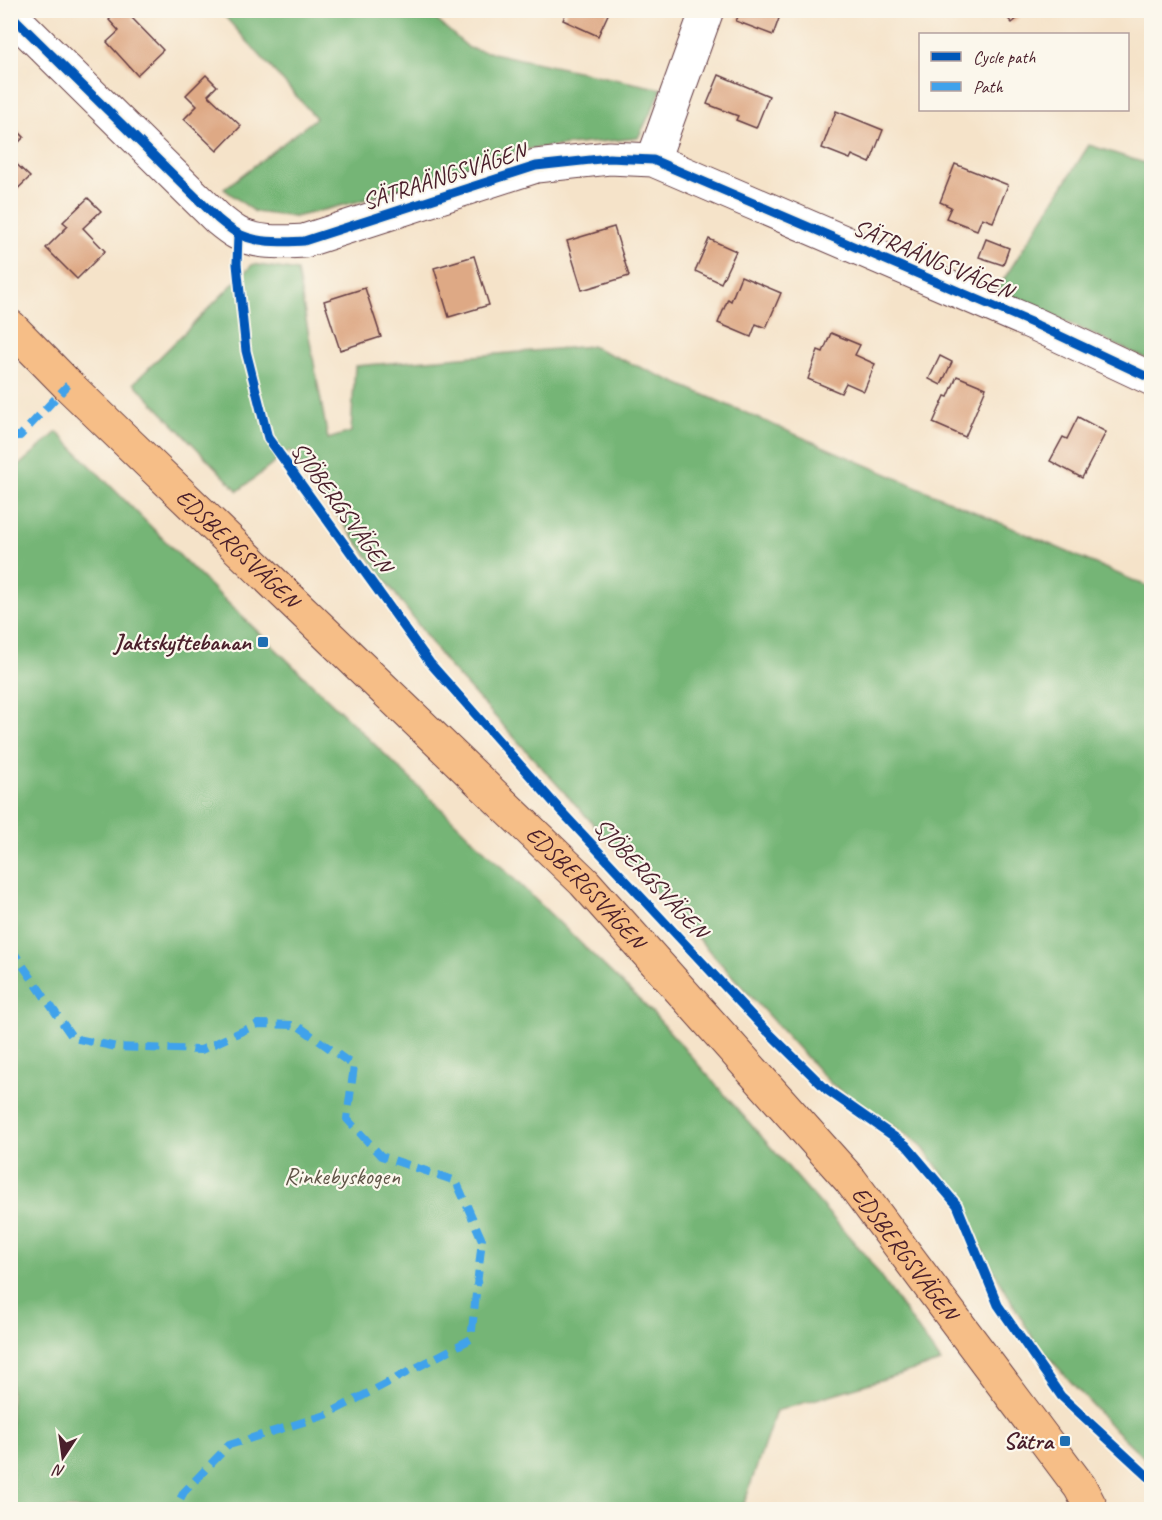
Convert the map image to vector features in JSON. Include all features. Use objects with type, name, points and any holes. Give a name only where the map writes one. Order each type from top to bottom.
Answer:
[{"type":"main road","name":"EDSBERGSVÄGEN","points":[[10,326],[68,385],[592,890],[851,1181],[1080,1487],[1092,1509]]},
{"type":"street","points":[[653,160],[707,10]]},
{"type":"street","name":"SÄTRAÄNGSVÄGEN","points":[[10,14],[218,219],[238,234],[279,242],[304,241],[536,166],[609,158],[653,160],[1037,326],[1152,379]]},
{"type":"green space","points":[[220,11],[426,11],[469,48],[662,89],[638,138],[529,149],[360,201],[295,217],[255,212],[224,189],[316,118]]},
{"type":"green space","points":[[1089,145],[1151,165],[1151,361],[997,290]]},
{"type":"green space","points":[[253,264],[297,271],[328,439],[351,432],[355,366],[591,346],[1151,588],[1151,1464],[1109,1424],[1035,1342],[990,1264],[945,1177],[920,1144],[830,1083],[447,664],[290,451],[238,491],[134,383]]},
{"type":"green space","name":"Rinkebyskogen","points":[[57,432],[197,573],[654,1014],[867,1257],[941,1362],[776,1411],[742,1509],[11,1509],[10,473]]},
{"type":"building","points":[[118,10],[140,10],[132,18],[163,50],[137,75],[107,42],[119,31],[109,20]]},
{"type":"building","points":[[567,10],[610,10],[598,36],[563,20]]},
{"type":"building","points":[[741,10],[782,10],[773,35],[736,21]]},
{"type":"building","points":[[1000,10],[1027,10],[1012,23]]},
{"type":"building","points":[[206,75],[217,86],[208,95],[241,126],[217,151],[184,119],[197,106],[186,95]]},
{"type":"building","points":[[719,75],[769,96],[756,128],[736,120],[738,116],[707,104]]},
{"type":"building","points":[[836,111],[883,130],[870,163],[852,155],[850,159],[822,148]]},
{"type":"building","points":[[12,125],[24,137],[10,151],[10,126]]},
{"type":"building","points":[[10,158],[30,177],[10,196]]},
{"type":"building","points":[[955,164],[1008,185],[993,222],[982,218],[977,230],[946,218],[951,207],[940,202]]},
{"type":"building","points":[[88,198],[101,211],[83,228],[105,251],[77,279],[46,248],[68,226],[63,222]]},
{"type":"building","points":[[614,227],[629,276],[582,290],[567,241]]},
{"type":"building","points":[[709,239],[736,251],[721,283],[695,271]]},
{"type":"building","points":[[986,239],[1009,248],[1003,265],[979,257]]},
{"type":"building","points":[[474,256],[489,305],[449,317],[434,268]]},
{"type":"building","points":[[741,276],[781,293],[766,328],[756,324],[751,337],[718,323],[728,299],[731,301]]},
{"type":"building","points":[[365,288],[381,337],[340,350],[324,301]]},
{"type":"building","points":[[831,333],[860,345],[855,355],[875,364],[864,391],[846,383],[841,393],[808,379],[818,350],[823,352]]},
{"type":"building","points":[[940,356],[952,362],[941,385],[929,379]]},
{"type":"building","points":[[957,376],[986,388],[965,437],[933,423]]},
{"type":"building","points":[[1078,417],[1106,432],[1082,478],[1050,461],[1063,437],[1067,439]]},
{"type":"marked path","points":[[10,436],[20,436],[68,385]]},
{"type":"marked path","points":[[10,947],[73,1038],[117,1047],[201,1050],[258,1024],[297,1025],[354,1066],[347,1119],[381,1156],[456,1181],[482,1240],[471,1339],[326,1415],[229,1445],[184,1492],[174,1510]]},
{"type":"cycle path","points":[[10,14],[218,219],[245,237],[270,242],[304,241],[536,166],[609,158],[653,160],[1037,325],[1152,379]]},
{"type":"cycle path","name":"SJÖBERGSVÄGEN","points":[[238,234],[237,264],[246,351],[268,438],[430,663],[561,811],[758,1022],[827,1090],[906,1145],[957,1205],[998,1305],[1061,1396],[1152,1480]]},
{"type":"place","name":"Jaktskyttebanan","points":[[263,642]]},
{"type":"place","name":"Sätra","points":[[1065,1441]]}]
